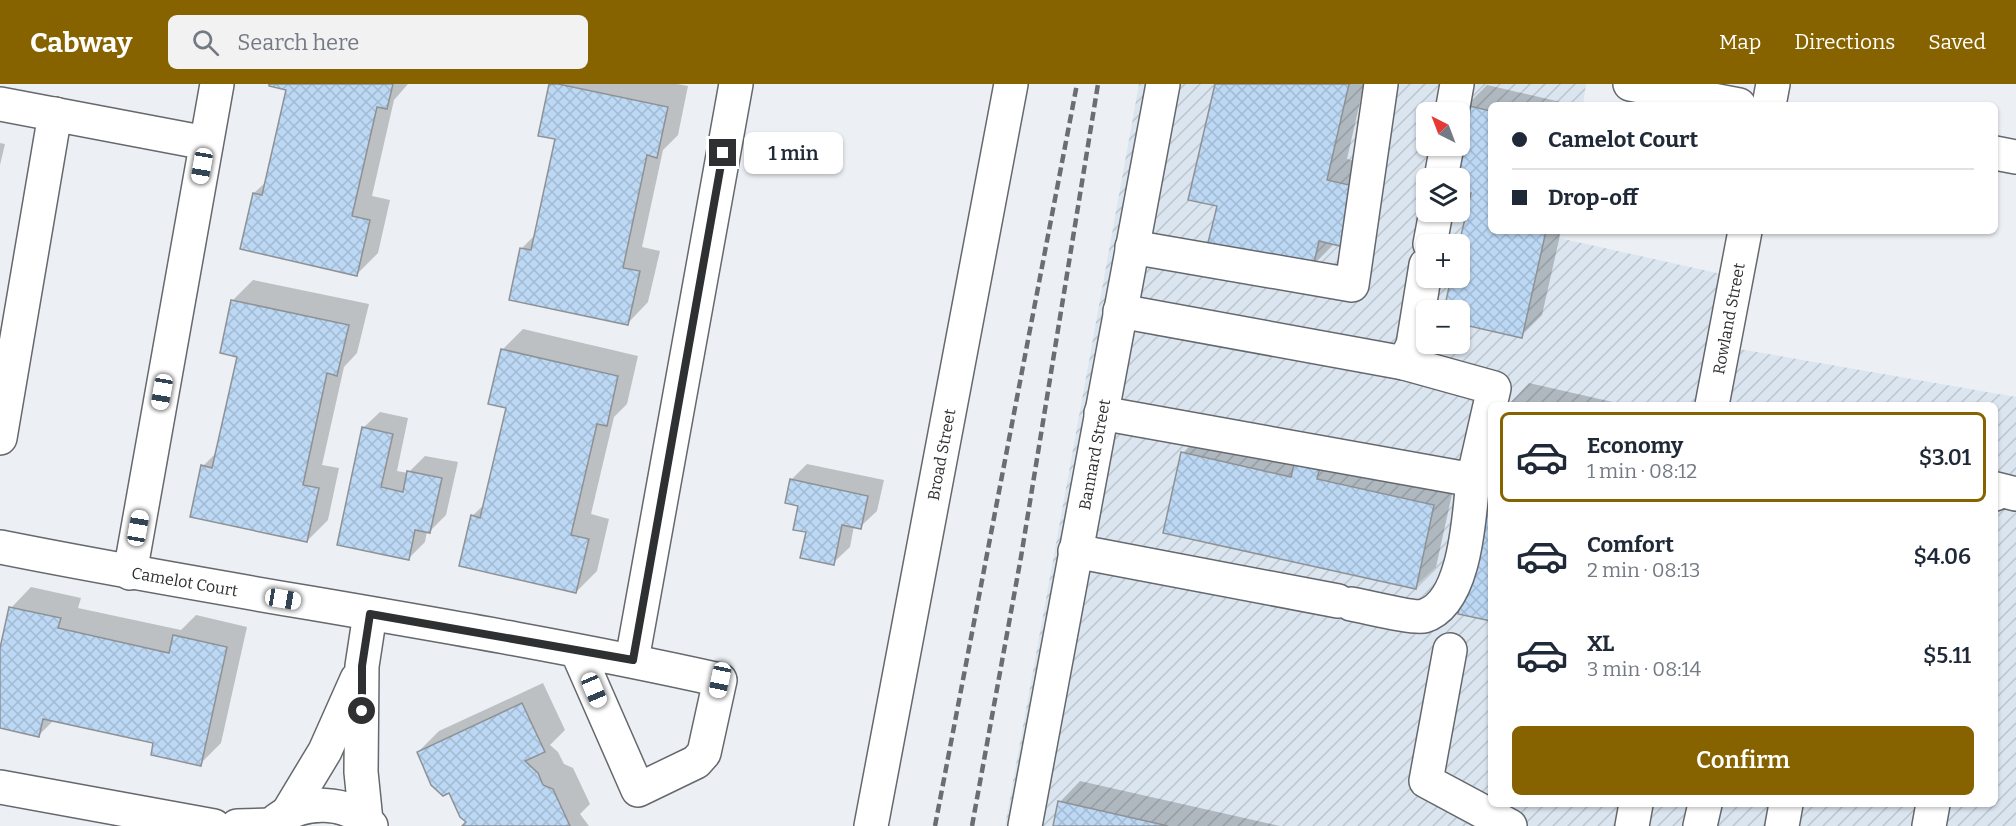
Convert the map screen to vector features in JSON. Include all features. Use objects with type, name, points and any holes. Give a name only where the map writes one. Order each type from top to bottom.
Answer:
[{"type":"street","points":[[130,573],[217,84]]},
{"type":"street","points":[[633,660],[736,84]]},
{"type":"street","name":"Broad Street","points":[[871,826],[1011,84]]},
{"type":"street","name":"Bannard Street","points":[[1025,826],[1163,84]]},
{"type":"street","points":[[1132,247],[1352,285],[1381,84]]},
{"type":"street","points":[[1454,102],[1457,84]]},
{"type":"street","points":[[1630,84],[1723,102]]},
{"type":"street","points":[[1770,102],[1773,84]]},
{"type":"street","points":[[0,104],[206,143]]},
{"type":"street","points":[[0,438],[55,114]]},
{"type":"street","points":[[1998,154],[2016,157]]},
{"type":"street","name":"Rowland Street","points":[[1713,402],[1744,234]]},
{"type":"street","points":[[1404,363],[1413,345],[1422,288]]},
{"type":"street","points":[[1120,311],[1404,363],[1494,388],[1491,402]]},
{"type":"street","points":[[1101,412],[1473,480]]},
{"type":"street","points":[[1075,551],[1422,617],[1436,610],[1452,590],[1465,546],[1473,480],[1488,414]]},
{"type":"street","points":[[1998,490],[2016,494]]},
{"type":"street","name":"Camelot Court","points":[[0,548],[130,573],[633,660],[720,680],[704,753],[696,762],[638,790],[577,651]]},
{"type":"street","points":[[369,824],[361,772],[362,666],[370,614]]},
{"type":"street","points":[[1449,650],[1426,781],[1510,826]]},
{"type":"street","points":[[277,822],[325,751],[362,666]]},
{"type":"street","points":[[0,786],[78,814],[214,826]]},
{"type":"street","points":[[237,826],[277,822],[305,806],[332,806],[359,816],[369,824]]},
{"type":"street","points":[[1632,826],[1635,807]]},
{"type":"street","points":[[1700,826],[1704,807]]},
{"type":"street","points":[[1782,826],[1785,807]]},
{"type":"street","points":[[1929,826],[1932,807]]},
{"type":"shaded area","points":[[1139,84],[1586,84],[1583,102],[1488,102],[1488,234],[1560,234],[1559,238],[1726,275],[1716,345],[2016,397],[2016,826],[1005,826]]},
{"type":"building","points":[[269,84],[393,84],[387,109],[377,107],[352,216],[370,220],[357,276],[240,249],[253,193],[262,195],[286,90],[269,86]]},
{"type":"building","points":[[549,84],[668,107],[657,158],[647,155],[623,268],[640,271],[628,325],[509,300],[520,248],[531,250],[555,139],[538,136]]},
{"type":"building","points":[[1215,84],[1349,84],[1327,180],[1358,187],[1344,247],[1319,241],[1313,267],[1208,243],[1217,206],[1188,200]]},
{"type":"building","points":[[1470,106],[1488,110],[1488,234],[1545,234],[1522,338],[1470,326],[1470,300],[1446,300],[1449,288],[1470,288],[1470,234],[1461,234],[1464,222],[1470,222],[1470,168],[1452,168],[1456,156],[1470,156]]},
{"type":"building","points":[[231,300],[349,325],[337,376],[327,373],[303,485],[319,488],[307,542],[190,517],[201,465],[212,468],[237,357],[220,353]]},
{"type":"building","points":[[501,349],[618,376],[607,426],[597,424],[571,535],[589,539],[576,593],[459,566],[471,515],[480,518],[506,408],[488,404]]},
{"type":"building","points":[[362,427],[393,434],[381,487],[403,492],[407,471],[442,478],[430,533],[415,530],[409,560],[337,545]]},
{"type":"building","points":[[1181,452],[1291,477],[1294,464],[1319,470],[1317,479],[1434,505],[1416,589],[1163,533]]},
{"type":"building","points":[[790,479],[868,496],[861,529],[842,525],[834,565],[800,558],[806,532],[793,530],[798,506],[785,503]]},
{"type":"building","points":[[1488,484],[1488,620],[1458,614]]},
{"type":"building","points":[[9,607],[61,618],[58,628],[169,653],[173,635],[227,647],[201,766],[151,755],[153,743],[43,719],[39,737],[0,728],[0,648]]},
{"type":"building","points":[[522,703],[545,752],[525,761],[538,773],[543,785],[553,789],[570,826],[462,826],[466,822],[460,817],[449,793],[443,796],[431,785],[417,752]]},
{"type":"building","points":[[1058,801],[1168,826],[1053,826]]},
{"type":"railway","points":[[935,826],[1077,84]]},
{"type":"railway","points":[[972,826],[1021,557],[1098,84]]},
{"type":"route","points":[[362,711],[362,666],[370,614],[633,660],[723,153]]}]
